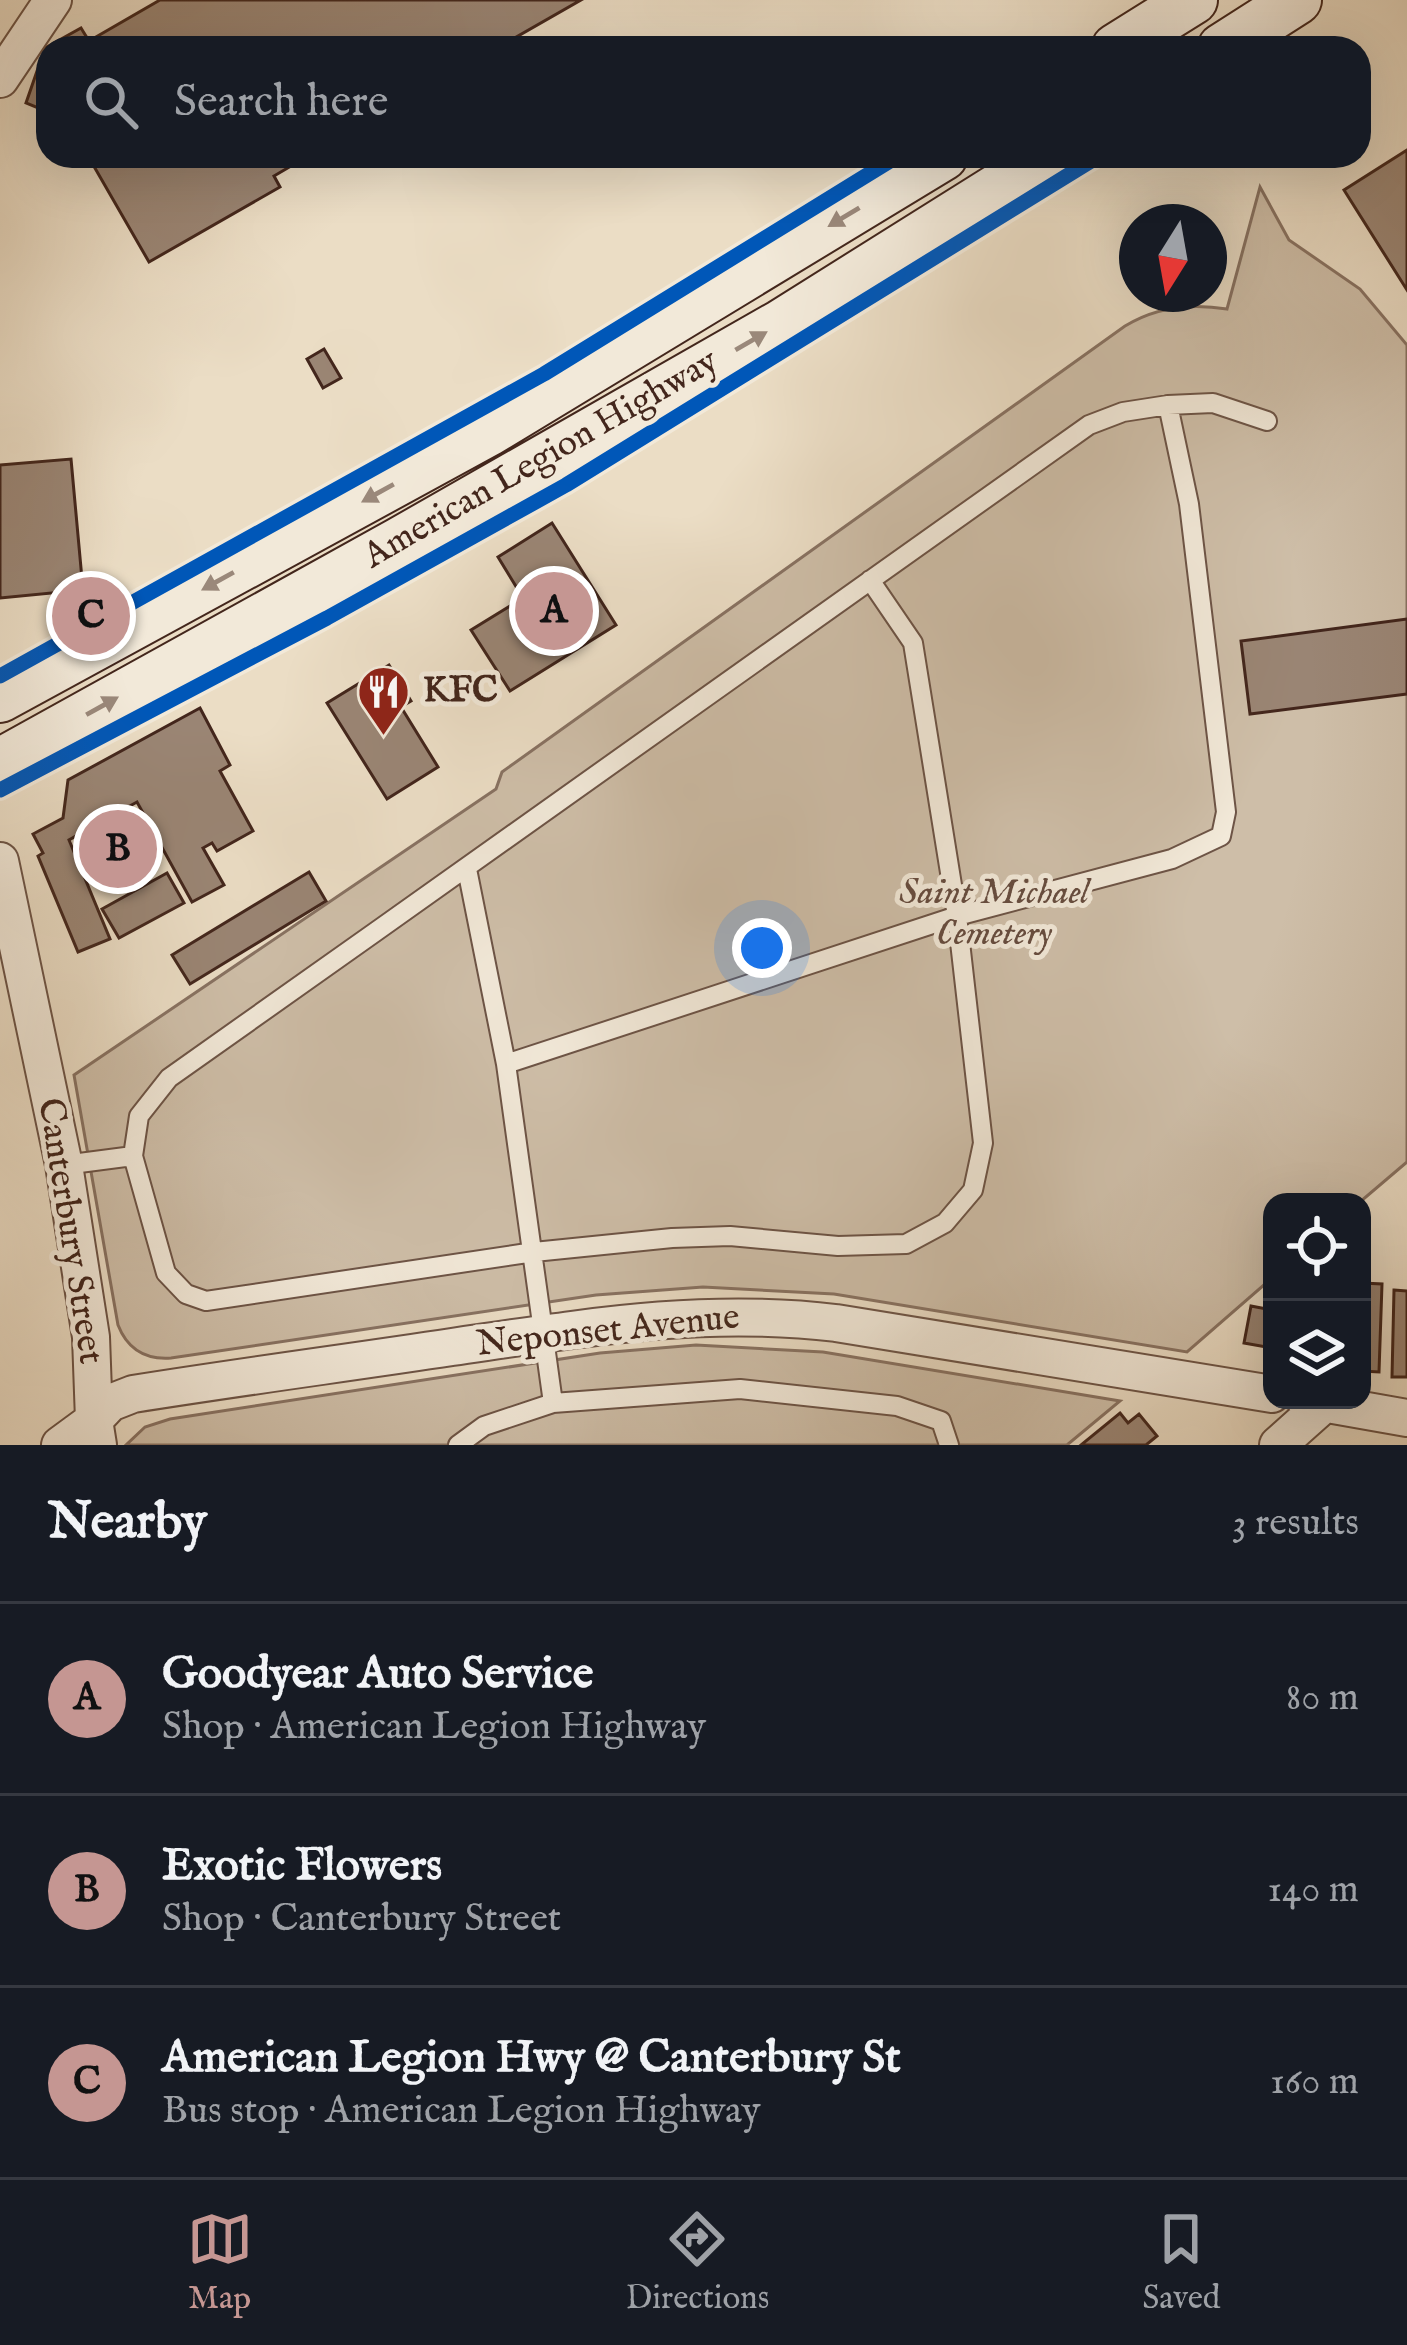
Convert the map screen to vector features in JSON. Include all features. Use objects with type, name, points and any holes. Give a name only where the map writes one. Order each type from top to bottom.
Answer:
[{"type":"main road","points":[[1136,36],[1198,0],[1220,36]]},
{"type":"main road","points":[[1241,36],[1297,0]]},
{"type":"main road","name":"American Legion Highway","points":[[0,698],[488,432],[924,168]]},
{"type":"main road","name":"American Legion Highway","points":[[0,763],[782,324],[1030,168]]},
{"type":"street","points":[[0,80],[53,0]]},
{"type":"street","name":"Canterbury Street","points":[[0,861],[64,1165],[91,1337],[96,1433]]},
{"type":"street","name":"Neponset Avenue","points":[[96,1433],[110,1403],[133,1394],[688,1316],[787,1317],[908,1333],[1263,1392]]},
{"type":"street","points":[[1278,1445],[1309,1409]]},
{"type":"street","points":[[1355,1409],[1407,1418]]},
{"type":"street","points":[[60,1445],[96,1433]]},
{"type":"lane","points":[[870,580],[913,643],[957,916],[983,1143],[974,1190],[945,1223],[906,1244],[838,1246],[730,1235],[535,1252],[206,1301],[186,1294],[166,1273],[133,1156],[140,1116],[169,1078],[467,869],[870,580],[1089,425],[1123,412],[1214,403],[1267,421]]},
{"type":"lane","points":[[506,1064],[957,916],[1172,860],[1221,836],[1226,812],[1192,528],[1168,405]]},
{"type":"lane","points":[[467,869],[506,1064],[553,1403]]},
{"type":"lane","points":[[64,1165],[133,1156]]},
{"type":"lane","points":[[458,1445],[484,1426],[553,1403],[740,1389],[897,1406],[941,1421],[949,1445]]},
{"type":"green space","name":"Saint Michael Cemetery","points":[[1260,187],[1289,240],[1360,289],[1407,345],[1407,1162],[1371,1193],[1263,1193],[1263,1286],[1187,1352],[834,1294],[703,1287],[596,1295],[171,1358],[145,1355],[126,1340],[118,1325],[74,1075],[496,789],[502,772],[1125,326],[1157,312],[1227,309]]},
{"type":"green space","points":[[696,1345],[823,1352],[1120,1401],[1067,1445],[126,1445],[145,1427],[170,1419],[600,1353]]},
{"type":"building","points":[[160,0],[581,0],[518,36],[98,36]]},
{"type":"building","points":[[36,74],[36,107],[26,103]]},
{"type":"building","points":[[1407,150],[1407,290],[1344,190]]},
{"type":"building","points":[[95,168],[288,168],[274,176],[280,187],[149,262]]},
{"type":"building","points":[[324,349],[341,378],[323,388],[307,359]]},
{"type":"building","points":[[71,459],[83,590],[0,598],[0,465]]},
{"type":"building","points":[[552,523],[616,625],[510,691],[471,630],[523,598],[498,557]]},
{"type":"building","points":[[1407,619],[1407,694],[1250,714],[1241,641]]},
{"type":"building","name":"KFC","points":[[389,665],[411,701],[401,707],[438,767],[387,799],[327,703]]},
{"type":"building","points":[[200,708],[230,765],[220,771],[253,831],[217,851],[212,843],[203,848],[224,885],[192,902],[137,802],[69,840],[110,939],[78,952],[33,834],[63,818],[68,780]]},
{"type":"building","points":[[125,817],[149,860],[111,881],[88,838]]},
{"type":"building","points":[[309,872],[326,901],[190,984],[172,955]]},
{"type":"building","points":[[167,873],[184,903],[119,938],[102,909]]},
{"type":"building","points":[[1371,1283],[1382,1284],[1379,1372],[1371,1372]]},
{"type":"building","points":[[1394,1290],[1407,1291],[1407,1377],[1392,1377]]},
{"type":"building","points":[[1251,1306],[1263,1308],[1263,1346],[1244,1343]]},
{"type":"building","points":[[1120,1413],[1128,1423],[1139,1414],[1157,1436],[1146,1445],[1081,1445]]},
{"type":"cycle path","points":[[0,676],[544,374],[879,168]]},
{"type":"cycle path","points":[[0,790],[327,618],[566,485],[1080,168]]},
{"type":"place","name":"Goodyear Auto Service","points":[[554,611]]},
{"type":"place","name":"American Legion Hwy @ Canterbury St","points":[[91,616]]},
{"type":"place","name":"KFC","points":[[384,737]]},
{"type":"place","name":"Exotic Flowers","points":[[118,849]]}]
